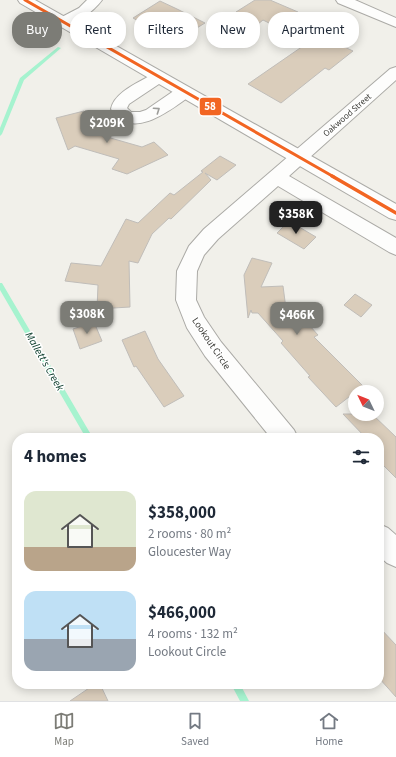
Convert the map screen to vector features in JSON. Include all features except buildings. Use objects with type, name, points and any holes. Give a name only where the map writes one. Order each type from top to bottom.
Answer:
[{"type":"street","points":[[25,0],[396,213]]},
{"type":"street","points":[[63,22],[84,11],[95,0]]},
{"type":"street","points":[[343,0],[396,23]]},
{"type":"street","name":"Oakwood Street","points":[[299,158],[396,72]]},
{"type":"street","points":[[159,77],[123,100],[120,104],[120,109],[124,115],[137,119],[148,116],[184,92]]},
{"type":"street","name":"Lookout Circle","points":[[282,433],[213,349],[195,322],[186,300],[187,272],[196,251],[211,234],[299,158]]},
{"type":"street","points":[[277,177],[396,247]]},
{"type":"street","points":[[384,542],[396,554]]},
{"type":"waterway","name":"Mallett's Creek","points":[[0,134],[22,79],[59,48]]},
{"type":"waterway","name":"Mallett's Creek","points":[[0,285],[87,433]]},
{"type":"waterway","name":"Mallett's Creek","points":[[238,689],[245,701]]},
{"type":"transit line","name":"58","points":[[25,0],[396,213]]}]
